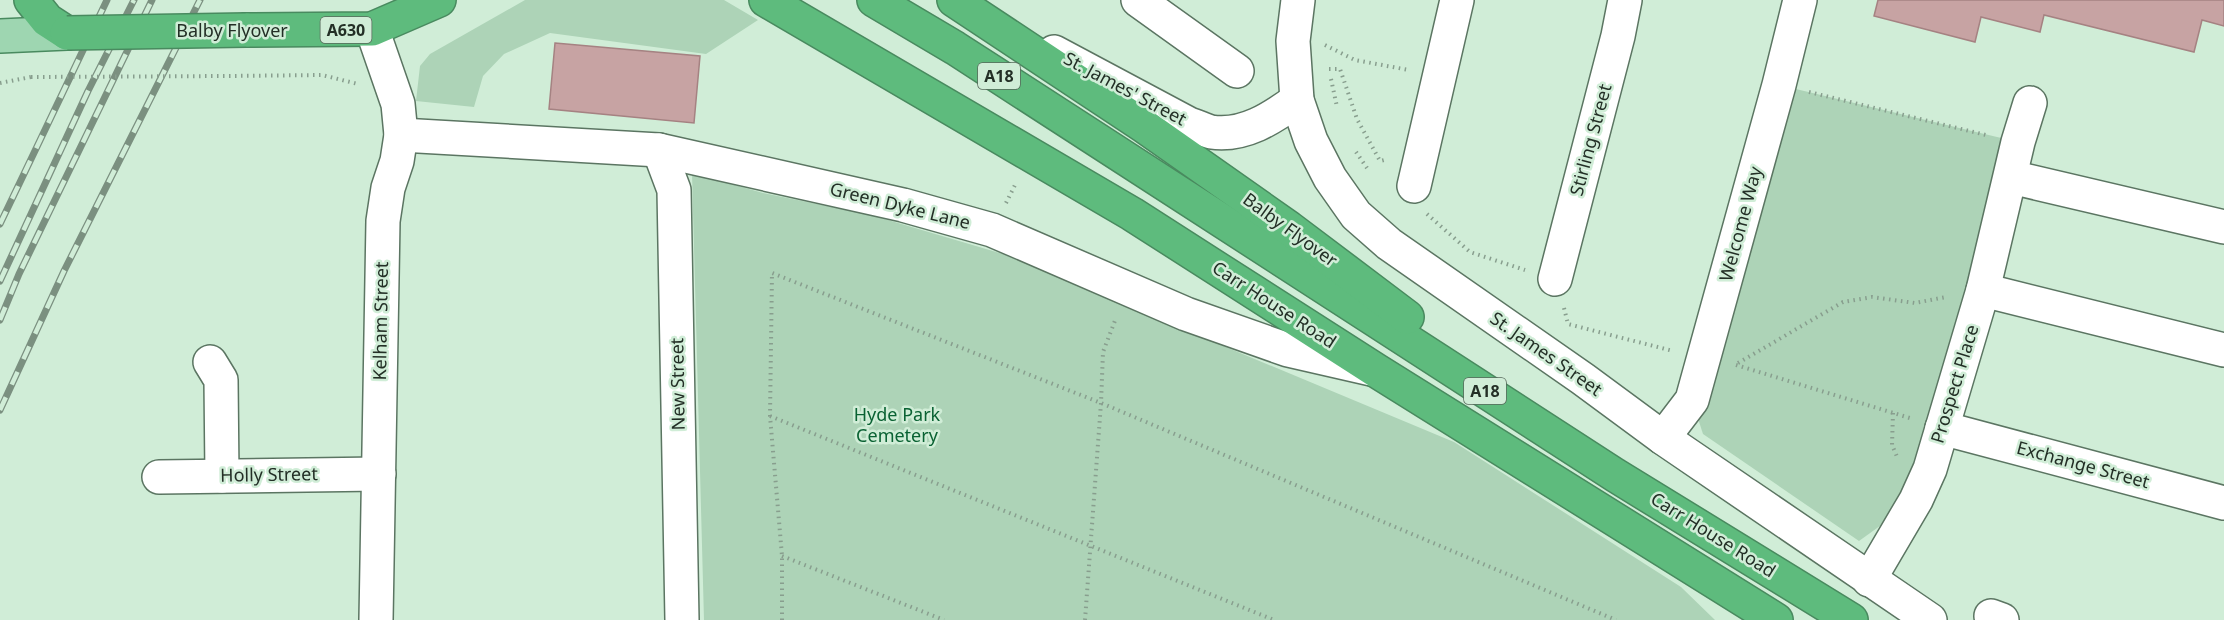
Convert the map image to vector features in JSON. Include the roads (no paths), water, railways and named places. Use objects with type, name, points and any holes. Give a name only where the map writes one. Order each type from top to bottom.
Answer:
[{"type":"highway","points":[[31,0],[47,20],[67,33]]},
{"type":"highway","name":"Balby Flyover","points":[[67,33],[372,29],[440,0]]},
{"type":"highway","name":"Carr House Road","points":[[766,0],[1132,214],[1377,371],[1776,620]]},
{"type":"highway","name":"Carr House Road","points":[[874,0],[955,48],[1615,475],[1851,620]]},
{"type":"highway","name":"Balby Flyover","points":[[956,0],[1144,126],[1289,228],[1615,475]]},
{"type":"main road","name":"A630","points":[[0,36],[67,33]]},
{"type":"street","name":"St. James' Street","points":[[956,0],[1189,124],[1212,132],[1235,132],[1269,121],[1297,100]]},
{"type":"street","points":[[1138,0],[1237,71]]},
{"type":"street","points":[[1414,186],[1457,0]]},
{"type":"street","name":"Stirling Street","points":[[1555,279],[1618,36],[1625,0]]},
{"type":"street","name":"Welcome Way","points":[[1663,438],[1692,400],[1779,85],[1800,0]]},
{"type":"street","name":"St. James Street","points":[[1298,3],[1293,41],[1297,100],[1315,150],[1330,178],[1356,215],[1389,244],[1583,379],[1663,438],[1930,620]]},
{"type":"street","name":"Kelham Street","points":[[372,29],[400,120],[397,161],[388,188],[382,221],[376,620]]},
{"type":"street","name":"Green Dyke Lane","points":[[400,120],[659,150],[903,205],[992,230],[1186,314],[1288,350],[1377,371]]},
{"type":"street","name":"Prospect Place","points":[[1869,580],[1916,500],[1930,469],[1983,290],[2024,126]]},
{"type":"street","name":"New Street","points":[[659,150],[674,190],[682,620]]},
{"type":"street","points":[[2011,177],[2224,227]]},
{"type":"street","points":[[1983,290],[2224,350]]},
{"type":"street","points":[[210,363],[221,380],[222,476]]},
{"type":"street","name":"Exchange Street","points":[[1942,428],[2224,503]]},
{"type":"street","name":"Holly Street","points":[[159,477],[379,474]]},
{"type":"railway","points":[[0,224],[107,0]]},
{"type":"railway","points":[[0,281],[88,91],[134,0]]},
{"type":"railway","points":[[0,320],[19,274],[152,0]]},
{"type":"railway","points":[[0,410],[64,271],[200,0]]},
{"type":"park label","name":"Hyde Park Cemetery","points":[[897,425]]}]
